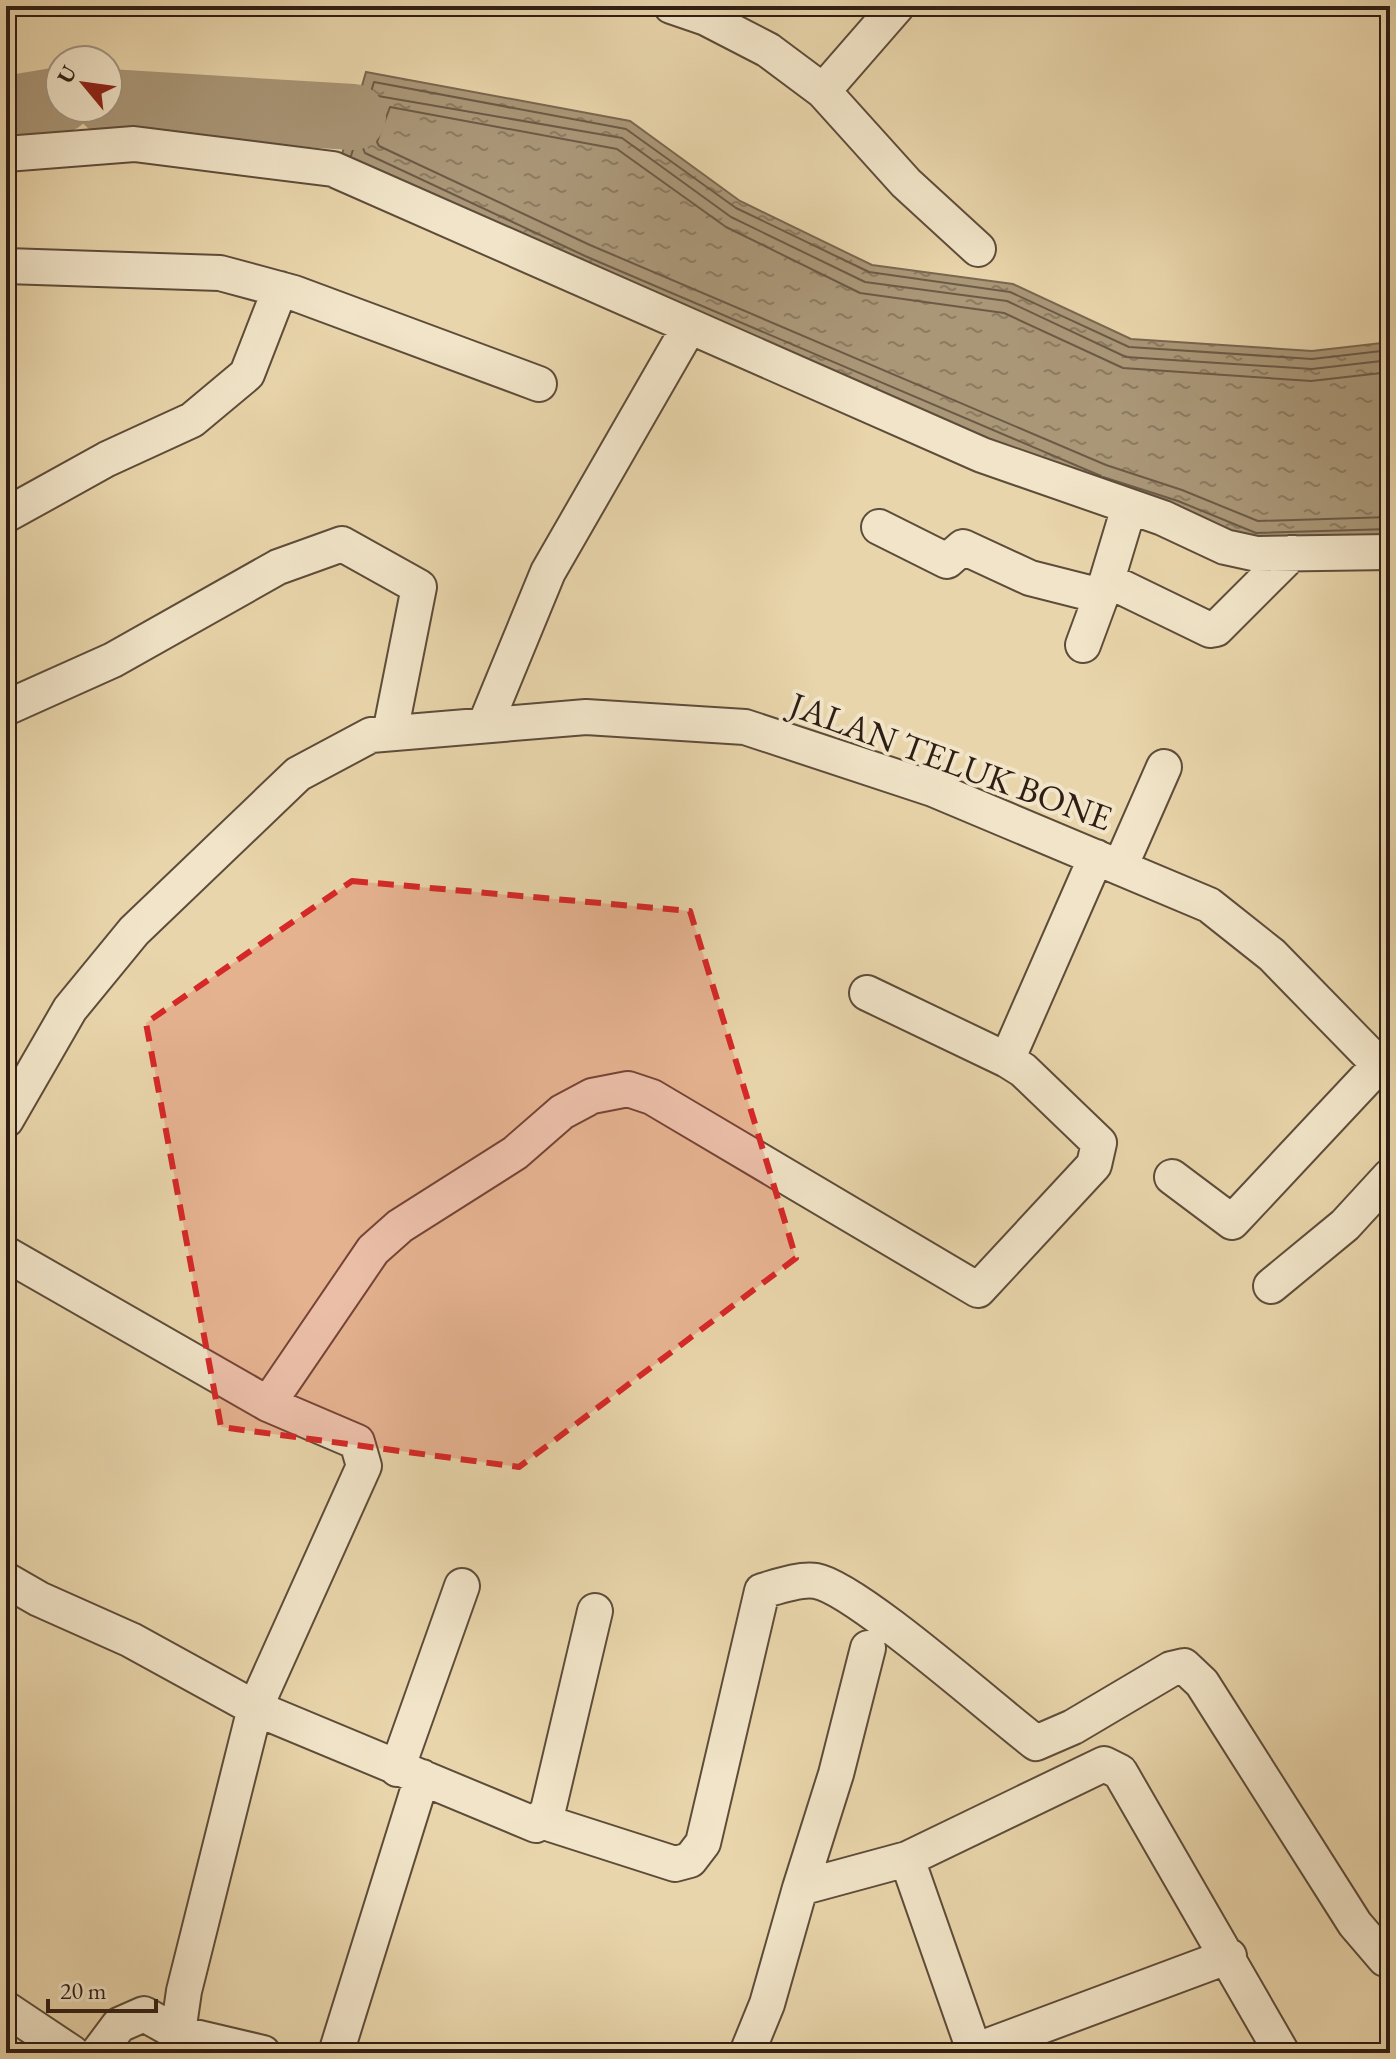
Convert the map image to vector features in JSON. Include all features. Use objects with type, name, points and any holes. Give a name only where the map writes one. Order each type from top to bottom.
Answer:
[{"type":"street","points":[[671,6],[706,18],[768,50],[823,91],[906,183],[978,249]]},
{"type":"street","points":[[823,91],[897,6]]},
{"type":"street","points":[[6,154],[134,144],[333,169],[982,455],[1129,507],[1225,547],[1257,554],[1390,552]]},
{"type":"street","points":[[6,266],[220,273],[280,289],[539,384]]},
{"type":"street","points":[[6,515],[107,459],[192,420],[203,411],[247,374],[280,289]]},
{"type":"street","points":[[485,725],[548,572],[689,327]]},
{"type":"street","points":[[1083,645],[1129,507]]},
{"type":"street","points":[[879,527],[947,561],[963,547],[1030,578],[1104,588],[1210,630],[1216,629],[1292,553]]},
{"type":"street","points":[[6,708],[113,660],[278,567],[342,544],[419,587],[390,733]]},
{"type":"street","name":"JALAN TELUK BONE","points":[[6,1120],[70,1009],[134,931],[298,774],[371,735],[586,717],[745,727],[933,789],[1209,905],[1272,955],[1384,1071]]},
{"type":"street","points":[[1007,1060],[1108,862],[1164,767]]},
{"type":"street","points":[[268,1404],[373,1250],[400,1226],[515,1153],[562,1112],[592,1096],[628,1089],[663,1103],[978,1290],[1094,1165],[1099,1154],[1099,1143],[1023,1070],[867,993]]},
{"type":"street","points":[[1172,1177],[1232,1222],[1384,1071]]},
{"type":"street","points":[[1271,1286],[1345,1225],[1390,1176]]},
{"type":"street","points":[[6,1254],[268,1404],[357,1442],[364,1466],[255,1708],[184,1991],[176,2043]]},
{"type":"street","points":[[6,1580],[39,1599],[131,1640],[255,1708],[536,1825],[548,1810],[595,1611]]},
{"type":"street","points":[[541,1821],[675,1864],[690,1860],[703,1843],[762,1591],[815,1580],[839,1590],[888,1625],[1036,1743],[1073,1727],[1171,1669],[1184,1666],[1202,1683],[1355,1924],[1388,1958]]},
{"type":"street","points":[[336,2053],[409,1773],[462,1586]]},
{"type":"street","points":[[747,2053],[767,2004],[836,1774],[868,1648]]},
{"type":"street","points":[[800,1888],[907,1859],[1104,1764],[1113,1766],[1120,1772],[1229,1956],[1282,2053]]},
{"type":"street","points":[[907,1859],[973,2052],[1229,1956]]},
{"type":"street","points":[[6,2009],[72,2053]]},
{"type":"street","points":[[98,2053],[119,2025],[144,2014],[176,2043],[263,2053]]},
{"type":"highlighted area","points":[[352,881],[690,911],[796,1258],[519,1467],[221,1427],[146,1023]]},
{"type":"water","points":[[366,72],[630,121],[740,201],[872,265],[1013,284],[1131,339],[1312,351],[1390,342],[1390,547],[1252,551],[1095,493],[340,161]]},
{"type":"waterway","points":[[6,109],[44,103]]},
{"type":"waterway","points":[[124,103],[353,117]]}]
